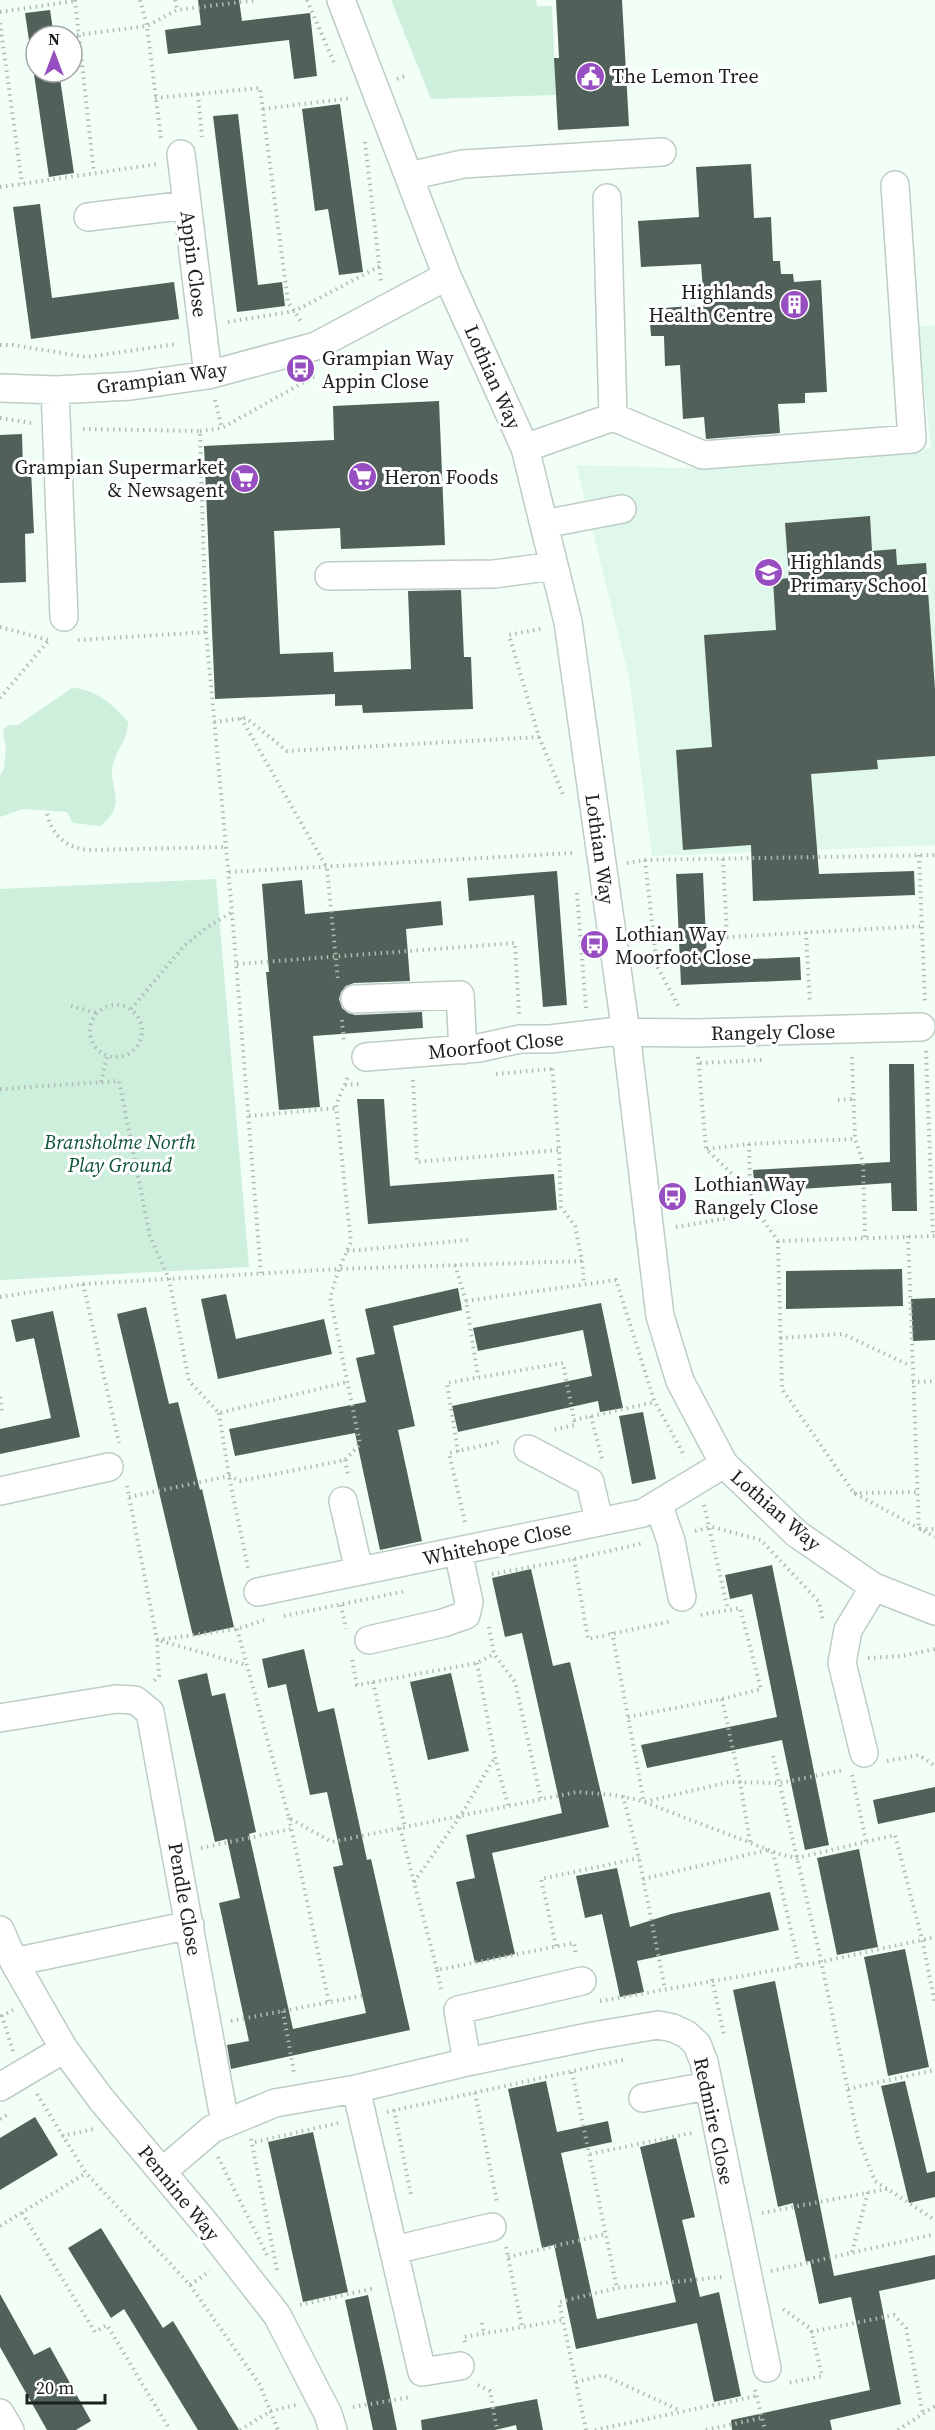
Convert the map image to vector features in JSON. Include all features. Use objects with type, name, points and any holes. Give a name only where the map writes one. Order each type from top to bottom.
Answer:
[{"type":"street","name":"Lothian Way","points":[[341,0],[447,276],[525,448],[555,566],[568,622],[603,868],[626,1034],[660,1316],[680,1381],[724,1464],[797,1534],[874,1587],[935,1611]]},
{"type":"street","points":[[409,176],[463,164],[662,152]]},
{"type":"street","name":"Appin Close","points":[[178,153],[187,205],[208,375]]},
{"type":"street","points":[[525,448],[613,417],[703,455],[912,439],[895,185]]},
{"type":"street","points":[[607,198],[613,417]]},
{"type":"street","points":[[88,218],[187,205]]},
{"type":"street","name":"Grampian Way","points":[[0,388],[55,390],[131,386],[208,375],[316,346],[447,276]]},
{"type":"street","points":[[55,390],[65,633]]},
{"type":"street","points":[[544,524],[622,509]]},
{"type":"street","points":[[329,576],[494,574],[555,566]]},
{"type":"street","points":[[345,998],[460,995],[463,1050]]},
{"type":"street","name":"Rangely Close","points":[[626,1034],[921,1027]]},
{"type":"street","name":"Moorfoot Close","points":[[352,1056],[463,1050],[520,1039],[550,1039],[610,1032],[626,1034]]},
{"type":"street","points":[[529,1440],[590,1482],[599,1521]]},
{"type":"street","name":"Whitehope Close","points":[[255,1592],[359,1571],[462,1540],[643,1513],[724,1464]]},
{"type":"street","points":[[0,1491],[118,1466]]},
{"type":"street","points":[[343,1501],[359,1571]]},
{"type":"street","points":[[658,1504],[671,1541],[686,1611]]},
{"type":"street","points":[[369,1640],[443,1623],[466,1615],[469,1602],[462,1540]]},
{"type":"street","points":[[871,1758],[842,1663],[848,1630],[874,1587]]},
{"type":"street","points":[[0,1718],[126,1700]]},
{"type":"street","name":"Pendle Close","points":[[126,1700],[150,1712],[207,2025],[236,2119]]},
{"type":"street","points":[[14,1962],[190,1925]]},
{"type":"street","name":"Pennine Way","points":[[0,1930],[14,1962],[64,2049],[101,2099],[162,2171],[277,2315],[326,2413]]},
{"type":"street","points":[[467,2062],[458,2010],[582,1981]]},
{"type":"street","name":"Redmire Close","points":[[162,2171],[212,2129],[275,2103],[356,2089],[467,2062],[658,2025],[673,2028],[686,2034],[697,2044],[704,2062],[761,2379]]},
{"type":"street","points":[[0,2087],[64,2049]]},
{"type":"street","points":[[643,2098],[707,2086]]},
{"type":"street","points":[[356,2089],[422,2372],[466,2365]]},
{"type":"street","points":[[394,2250],[492,2227]]},
{"type":"street","points":[[0,2413],[10,2430]]},
{"type":"path","points":[[140,0],[147,26],[154,98],[178,153]]},
{"type":"path","points":[[175,0],[177,10]]},
{"type":"path","points":[[84,34],[147,26],[177,10],[257,0]]},
{"type":"path","points":[[307,0],[335,66]]},
{"type":"path","points":[[0,12],[75,1],[76,24]]},
{"type":"path","points":[[0,23],[22,183]]},
{"type":"path","points":[[263,109],[349,98],[407,75]]},
{"type":"path","points":[[83,84],[94,173]]},
{"type":"path","points":[[57,427],[200,431],[222,428],[323,371],[316,346],[288,302],[260,88],[154,98]]},
{"type":"path","points":[[178,153],[198,94]]},
{"type":"path","points":[[349,98],[353,107]]},
{"type":"path","points":[[364,132],[382,286],[390,306]]},
{"type":"path","points":[[0,187],[94,173],[178,153]]},
{"type":"path","points":[[0,345],[14,345],[87,357],[295,311],[380,266]]},
{"type":"path","points":[[200,431],[206,632],[237,964],[261,1274]]},
{"type":"path","points":[[566,803],[539,737],[509,635],[568,622]]},
{"type":"path","points":[[0,627],[48,641],[65,633]]},
{"type":"path","points":[[0,698],[48,641],[65,633],[206,632]]},
{"type":"path","points":[[129,1497],[229,1476],[240,1481],[345,1460],[360,1444],[330,1297],[351,1242],[337,1108],[352,1056],[345,998],[336,958],[327,868],[241,718]]},
{"type":"path","points":[[214,722],[246,718],[286,751],[539,737]]},
{"type":"path","points":[[47,814],[56,835],[74,848],[88,850],[226,847]]},
{"type":"path","points":[[571,843],[573,861]]},
{"type":"path","points":[[229,872],[572,853]]},
{"type":"path","points":[[603,868],[645,860],[935,855]]},
{"type":"path","points":[[723,859],[727,937],[923,926]]},
{"type":"path","points":[[645,860],[657,966],[686,1020],[694,1020],[696,1049],[700,1063],[706,1149],[750,1191]]},
{"type":"path","points":[[577,892],[589,1035]]},
{"type":"path","points":[[130,1009],[184,946],[206,928],[232,912]]},
{"type":"path","points":[[806,932],[811,1031]]},
{"type":"path","points":[[237,964],[514,943],[520,1039]]},
{"type":"path","points":[[71,1006],[97,1012],[113,1005],[130,1009],[141,1023],[141,1039],[137,1047],[124,1057],[107,1057],[99,1053],[90,1037],[89,1029],[97,1012]]},
{"type":"path","points":[[550,1039],[561,1207],[575,1226],[584,1284]]},
{"type":"path","points":[[101,1082],[107,1057]]},
{"type":"path","points":[[852,1057],[855,1139],[863,1162],[865,1237]]},
{"type":"path","points":[[0,1089],[119,1080],[150,1236],[169,1279],[189,1381],[219,1413],[229,1476],[255,1592],[259,1621]]},
{"type":"path","points":[[413,1080],[417,1162],[559,1150]]},
{"type":"path","points":[[838,1100],[853,1099]]},
{"type":"path","points":[[249,1116],[337,1108]]},
{"type":"path","points":[[706,1149],[749,1144],[855,1139]]},
{"type":"path","points":[[749,1144],[750,1191],[759,1213],[778,1241],[782,1389],[854,1493],[935,1537]]},
{"type":"path","points":[[649,1231],[759,1213]]},
{"type":"path","points":[[908,1236],[911,1366],[919,1529]]},
{"type":"path","points":[[778,1241],[935,1236]]},
{"type":"path","points":[[347,1251],[469,1240]]},
{"type":"path","points":[[0,1297],[83,1284],[339,1269],[582,1261]]},
{"type":"path","points":[[455,1265],[465,1301],[478,1377]]},
{"type":"path","points":[[465,1301],[616,1280],[655,1402],[697,1480],[728,1610]]},
{"type":"path","points":[[83,1284],[118,1466],[129,1497],[157,1640],[159,1676],[126,1700]]},
{"type":"path","points":[[780,1338],[843,1334],[911,1366]]},
{"type":"path","points":[[458,1452],[447,1383],[563,1363],[575,1425],[529,1440],[458,1452],[448,1453],[462,1540]]},
{"type":"path","points":[[912,1382],[935,1381]]},
{"type":"path","points":[[219,1413],[347,1382]]},
{"type":"path","points":[[0,1398],[2,1412],[0,1412]]},
{"type":"path","points":[[574,1420],[655,1402]]},
{"type":"path","points":[[854,1493],[917,1492]]},
{"type":"path","points":[[238,1522],[244,1521]]},
{"type":"path","points":[[919,1529],[935,1529]]},
{"type":"path","points":[[574,1559],[588,1639],[686,1611],[740,1608],[761,1689],[628,1717]]},
{"type":"path","points":[[282,1617],[410,1590]]},
{"type":"path","points":[[157,1640],[237,1629],[271,1619]]},
{"type":"path","points":[[488,1621],[494,1654],[515,1682],[541,1799]]},
{"type":"path","points":[[237,1629],[289,1818],[329,2003]]},
{"type":"path","points":[[612,1632],[644,1802]]},
{"type":"path","points":[[157,1640],[247,1665]]},
{"type":"path","points":[[842,1663],[876,1657],[902,1656],[935,1648]]},
{"type":"path","points":[[477,1663],[495,1757],[508,1806]]},
{"type":"path","points":[[373,1682],[414,1882],[437,1970],[574,1943],[587,2003],[821,1962],[935,1937]]},
{"type":"path","points":[[722,1699],[740,1782],[750,1843]]},
{"type":"path","points":[[871,1758],[919,1755],[935,1766]]},
{"type":"path","points":[[773,1756],[821,1962],[858,2138],[875,2181],[935,2220]]},
{"type":"path","points":[[414,1882],[461,1815],[495,1757]]},
{"type":"path","points":[[644,1802],[729,1782],[780,1783],[851,1768],[866,1842]]},
{"type":"path","points":[[289,1818],[332,1842],[577,1792],[622,1796],[644,1802],[771,1851],[797,1858],[895,1835],[922,1939],[935,2004]]},
{"type":"path","points":[[622,1796],[639,1858],[665,1989]]},
{"type":"path","points":[[177,1853],[291,1828]]},
{"type":"path","points":[[643,1879],[771,1851]]},
{"type":"path","points":[[771,1851],[799,1965]]},
{"type":"path","points":[[555,1946],[541,1879],[639,1858]]},
{"type":"path","points":[[929,1980],[935,1978]]},
{"type":"path","points":[[207,2025],[366,1995]]},
{"type":"path","points":[[34,1998],[1,2014],[12,2051],[86,2173],[190,2285],[260,2385],[278,2430]]},
{"type":"path","points":[[283,2012],[299,2099]]},
{"type":"path","points":[[243,2145],[628,2059]]},
{"type":"path","points":[[848,2089],[935,2070]]},
{"type":"path","points":[[572,2072],[617,2288]]},
{"type":"path","points":[[236,2119],[252,2143],[278,2277]]},
{"type":"path","points":[[590,2154],[716,2128]]},
{"type":"path","points":[[0,2226],[86,2173]]},
{"type":"path","points":[[762,2213],[887,2189]]},
{"type":"path","points":[[852,2252],[868,2192]]},
{"type":"path","points":[[22,2213],[95,2332],[107,2325],[170,2430]]},
{"type":"path","points":[[508,2257],[606,2234]]},
{"type":"path","points":[[294,2306],[402,2282]]},
{"type":"path","points":[[559,2302],[586,2430]]},
{"type":"path","points":[[811,2332],[894,2315],[906,2328],[923,2414]]},
{"type":"path","points":[[497,2430],[490,2391],[466,2365],[465,2337],[563,2319]]},
{"type":"path","points":[[482,2323],[484,2334]]},
{"type":"path","points":[[576,2382],[603,2375],[683,2411]]},
{"type":"path","points":[[761,2379],[756,2396],[765,2430]]},
{"type":"path","points":[[240,2430],[271,2410],[326,2413],[413,2396]]},
{"type":"path","points":[[595,2430],[756,2396]]},
{"type":"path","points":[[898,2430],[935,2406]]},
{"type":"path","points":[[706,2430],[761,2418]]},
{"type":"shaded area","name":"Highlands Primary School","points":[[935,325],[935,845],[652,856],[629,678],[576,465],[682,468],[931,448],[917,327]]},
{"type":"green space","points":[[391,0],[536,0],[537,6],[552,6],[556,95],[431,99]]},
{"type":"green space","points":[[72,688],[96,694],[128,722],[125,739],[116,755],[112,770],[116,802],[114,810],[100,826],[73,823],[67,812],[23,809],[0,817],[0,776],[4,768],[6,750],[3,729],[9,725],[18,725]]},
{"type":"green space","name":"Bransholme North Play Ground","points":[[216,879],[249,1267],[0,1280],[0,889]]},
{"type":"building","points":[[198,0],[239,0],[242,21],[310,13],[317,76],[294,79],[289,40],[168,54],[165,30],[201,25]]},
{"type":"building","name":"The Lemon Tree","points":[[556,0],[622,0],[629,126],[558,130],[554,58],[559,58]]},
{"type":"building","points":[[50,10],[52,24],[27,24],[25,13]]},
{"type":"building","points":[[35,84],[61,84],[74,173],[49,177]]},
{"type":"building","points":[[340,104],[363,272],[339,275],[328,209],[315,211],[302,109]]},
{"type":"building","points":[[238,114],[258,285],[282,282],[285,306],[237,312],[213,116]]},
{"type":"building","name":"Highlands Health Centre","points":[[751,164],[754,218],[771,217],[773,261],[780,261],[781,274],[793,274],[794,282],[821,280],[827,392],[805,393],[805,403],[778,404],[780,433],[706,439],[704,417],[683,419],[680,365],[665,366],[664,336],[651,336],[649,309],[704,305],[701,264],[641,267],[638,221],[699,217],[696,167]]},
{"type":"building","points":[[40,204],[52,298],[174,282],[179,319],[31,339],[13,207]]},
{"type":"building","points":[[439,401],[445,545],[341,549],[340,528],[274,531],[280,654],[333,652],[334,672],[411,669],[408,591],[461,590],[464,657],[471,657],[473,709],[363,713],[362,705],[335,706],[335,694],[215,699],[204,446],[334,440],[333,406]]},
{"type":"building","points":[[22,434],[23,470],[31,470],[34,533],[25,534],[26,582],[0,583],[0,435]]},
{"type":"building","points":[[870,516],[872,551],[896,549],[897,565],[926,563],[935,689],[935,756],[877,760],[878,769],[811,774],[819,874],[914,871],[915,895],[753,901],[751,845],[683,850],[676,750],[712,747],[704,635],[776,630],[773,580],[789,578],[785,523]]},
{"type":"building","points":[[557,871],[567,1005],[543,1007],[534,895],[469,901],[467,878]]},
{"type":"building","points":[[703,873],[707,961],[800,957],[801,980],[681,985],[676,874]]},
{"type":"building","points":[[302,880],[305,914],[441,901],[443,925],[406,929],[410,981],[354,983],[346,986],[339,999],[342,1008],[355,1015],[422,1012],[423,1028],[313,1036],[320,1107],[279,1110],[266,972],[269,972],[262,884]]},
{"type":"building","points":[[889,1064],[914,1064],[917,1211],[892,1211],[891,1183],[755,1192],[753,1170],[890,1162]]},
{"type":"building","points":[[357,1099],[384,1099],[390,1186],[554,1174],[557,1210],[368,1224]]},
{"type":"building","points":[[902,1269],[903,1306],[786,1309],[786,1271]]},
{"type":"building","points":[[458,1288],[462,1310],[393,1326],[415,1426],[398,1430],[422,1541],[380,1550],[355,1433],[235,1456],[229,1429],[366,1402],[356,1358],[375,1354],[365,1309]]},
{"type":"building","points":[[226,1294],[236,1339],[324,1319],[332,1354],[218,1379],[201,1299]]},
{"type":"building","points":[[935,1298],[935,1340],[913,1341],[911,1299]]},
{"type":"building","points":[[601,1303],[623,1408],[600,1412],[598,1401],[458,1432],[452,1406],[592,1376],[583,1330],[478,1351],[473,1328]]},
{"type":"building","points":[[146,1307],[169,1404],[178,1402],[200,1490],[202,1489],[234,1627],[193,1636],[117,1314]]},
{"type":"building","points":[[53,1311],[80,1437],[0,1454],[0,1429],[51,1418],[34,1338],[16,1342],[11,1320]]},
{"type":"building","points":[[643,1412],[656,1479],[632,1484],[619,1416]]},
{"type":"building","points":[[772,1565],[829,1845],[805,1850],[782,1740],[647,1768],[641,1745],[777,1717],[752,1594],[730,1599],[725,1575]]},
{"type":"building","points":[[531,1569],[553,1666],[570,1662],[609,1827],[492,1853],[515,1954],[475,1963],[456,1882],[475,1878],[466,1835],[562,1813],[522,1633],[505,1637],[492,1578]]},
{"type":"building","points":[[304,1649],[318,1712],[334,1708],[367,1860],[371,1859],[410,2030],[231,2069],[227,2045],[249,2041],[219,1903],[240,1898],[227,1839],[215,1842],[178,1680],[207,1673],[212,1696],[225,1693],[256,1832],[249,1834],[293,2029],[366,2013],[333,1867],[343,1865],[327,1792],[310,1795],[286,1684],[268,1688],[262,1659]]},
{"type":"building","points":[[451,1673],[469,1751],[428,1760],[410,1682]]},
{"type":"building","points":[[935,1787],[935,1812],[878,1824],[873,1800]]},
{"type":"building","points":[[859,1849],[878,1947],[837,1955],[817,1858]]},
{"type":"building","points":[[617,1868],[630,1927],[671,1914],[770,1892],[779,1930],[637,1961],[644,1992],[620,1997],[602,1914],[585,1918],[576,1876]]},
{"type":"building","points":[[905,1949],[929,2067],[888,2076],[864,1957]]},
{"type":"building","points":[[775,1981],[834,2276],[935,2255],[935,2279],[879,2291],[901,2404],[830,2420],[832,2430],[732,2430],[731,2420],[870,2390],[851,2297],[819,2304],[810,2261],[806,2262],[793,2203],[778,2207],[733,1990]]},
{"type":"building","points":[[546,2081],[557,2132],[608,2121],[612,2142],[561,2153],[597,2319],[676,2302],[640,2147],[676,2138],[695,2217],[682,2220],[700,2297],[719,2292],[741,2396],[714,2402],[697,2323],[576,2349],[554,2245],[542,2248],[508,2089]]},
{"type":"building","points":[[905,2081],[927,2173],[935,2171],[935,2197],[909,2203],[881,2086]]},
{"type":"building","points":[[35,2117],[58,2155],[0,2190],[0,2138]]},
{"type":"building","points":[[313,2132],[348,2292],[303,2302],[268,2142]]},
{"type":"building","points":[[101,2228],[163,2328],[173,2321],[239,2430],[198,2430],[124,2309],[111,2318],[68,2248]]},
{"type":"building","points":[[0,2294],[34,2355],[50,2347],[91,2421],[76,2430],[47,2430],[0,2347]]},
{"type":"building","points":[[368,2295],[397,2430],[373,2430],[345,2300]]},
{"type":"building","points":[[537,2399],[543,2430],[517,2430],[516,2425],[495,2430],[422,2430],[421,2420]]},
{"type":"place","name":"The Lemon Tree","points":[[591,76]]},
{"type":"place","name":"Highlands Health Centre","points":[[794,304]]},
{"type":"place","name":"Grampian Way Appin Close","points":[[301,369]]},
{"type":"place","name":"Heron Foods","points":[[363,477]]},
{"type":"place","name":"Grampian Supermarket & Newsagent","points":[[245,479]]},
{"type":"place","name":"Highlands Primary School","points":[[769,573]]},
{"type":"place","name":"Lothian Way Moorfoot Close","points":[[594,945]]},
{"type":"place","name":"Lothian Way Rangely Close","points":[[673,1196]]}]
